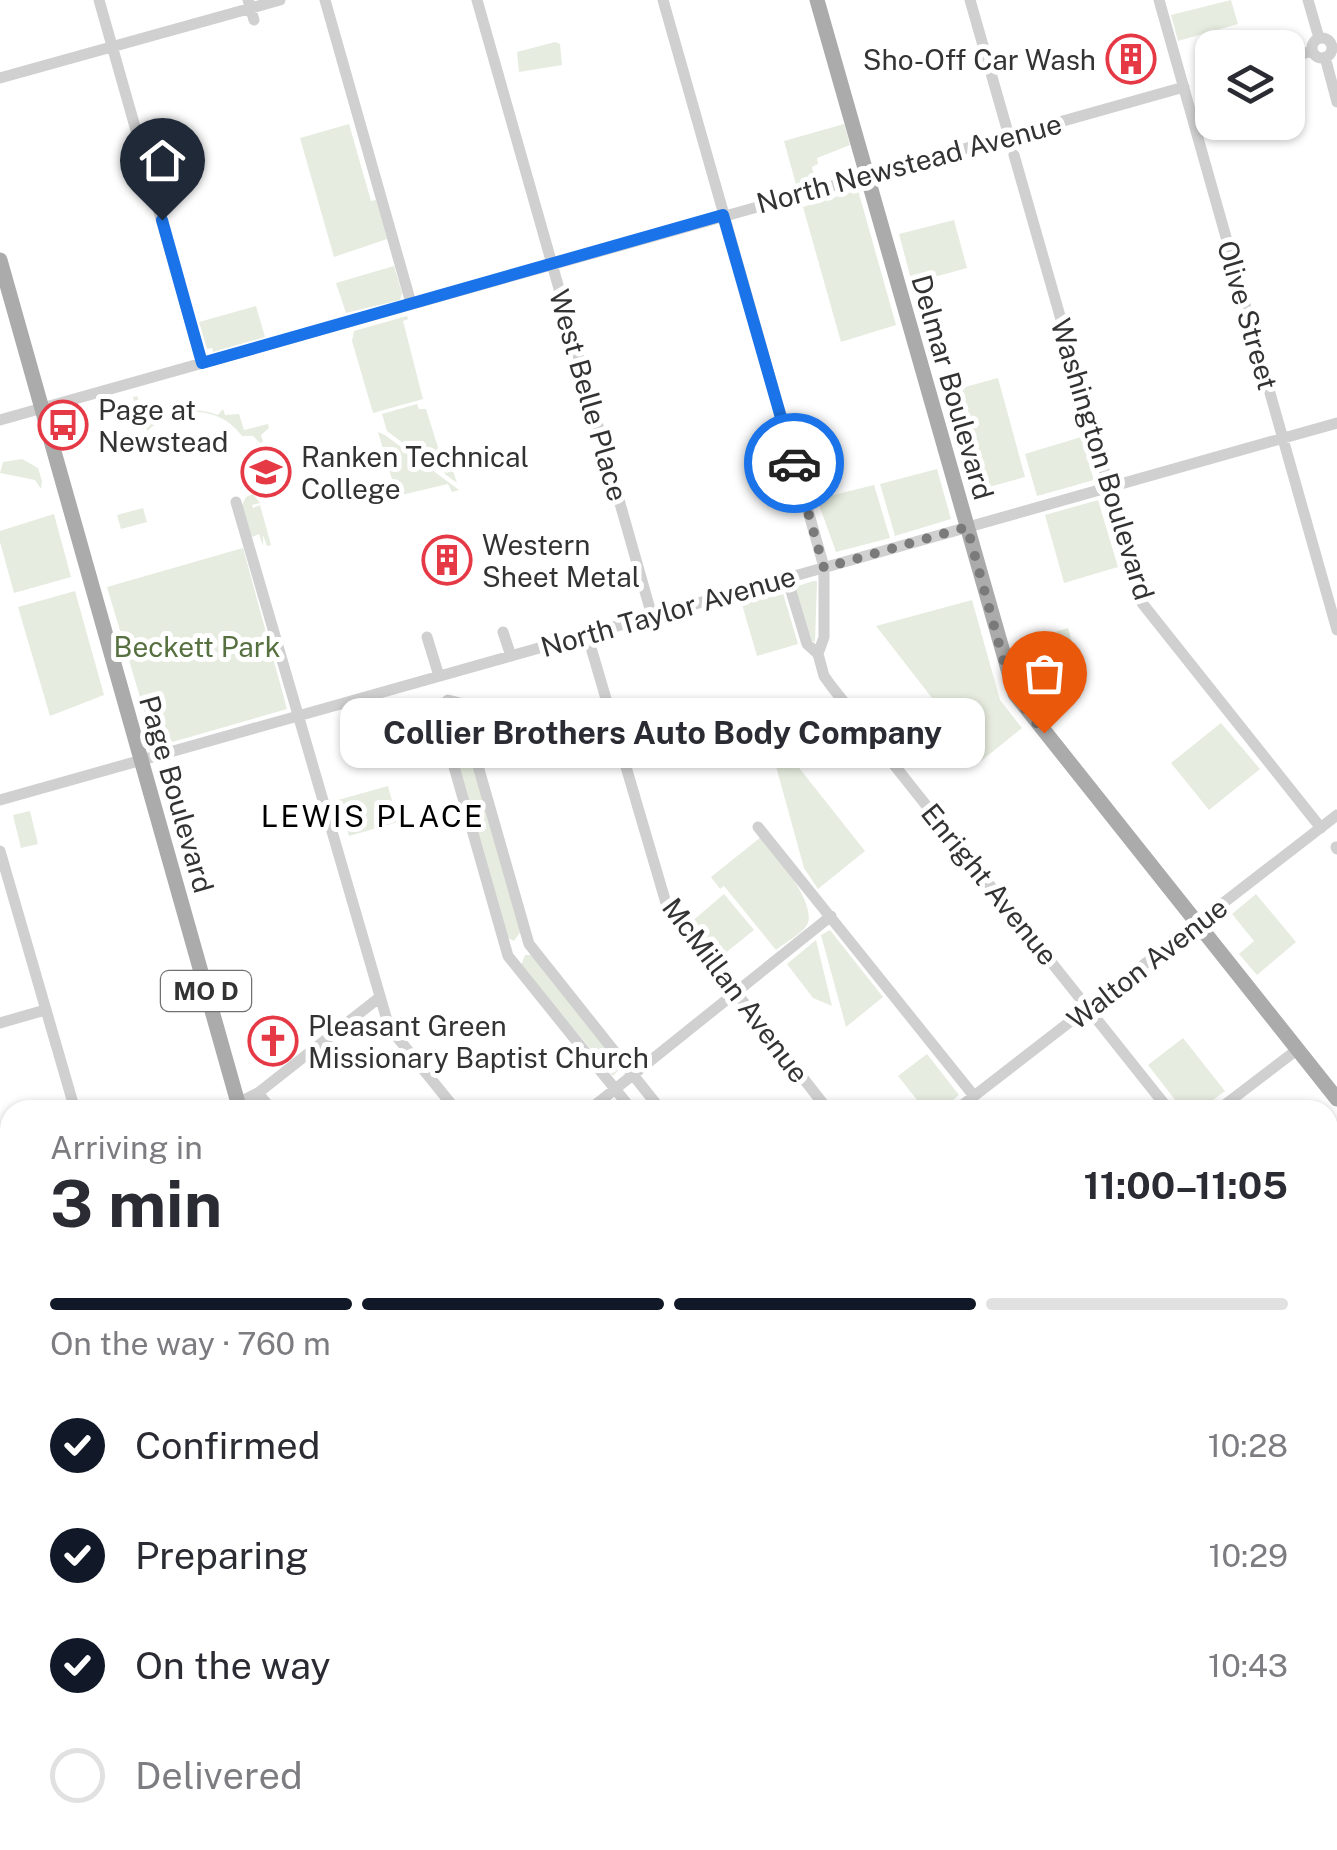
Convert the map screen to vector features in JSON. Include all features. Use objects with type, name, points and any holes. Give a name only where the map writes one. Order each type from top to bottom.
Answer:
[{"type":"main road","name":"Delmar Boulevard","points":[[817,0],[1015,694],[1337,1100]]},
{"type":"main road","name":"Page Boulevard","points":[[0,260],[237,1100]]},
{"type":"street","points":[[99,0],[202,363]]},
{"type":"street","points":[[0,78],[280,0]]},
{"type":"street","points":[[325,0],[412,303]]},
{"type":"street","name":"West Belle Place","points":[[478,0],[652,616]]},
{"type":"street","points":[[663,0],[824,568],[824,637],[818,654]]},
{"type":"street","points":[[970,0],[1008,136]]},
{"type":"street","name":"Olive Street","points":[[1160,0],[1337,630]]},
{"type":"street","points":[[1308,0],[1319,38]]},
{"type":"street","points":[[1319,38],[1327,40],[1331,49],[1337,102]]},
{"type":"street","points":[[1312,50],[1319,38]]},
{"type":"street","points":[[1312,50],[1319,57],[1331,49]]},
{"type":"street","points":[[1305,52],[1312,50]]},
{"type":"street","name":"North Newstead Avenue","points":[[0,420],[1184,87]]},
{"type":"street","name":"Washington Boulevard","points":[[1014,155],[1142,603],[1321,828]]},
{"type":"street","name":"North Taylor Avenue","points":[[0,800],[1337,423]]},
{"type":"street","points":[[236,502],[390,1027],[448,1100]]},
{"type":"street","name":"Enright Avenue","points":[[788,578],[807,644],[818,654],[824,676],[1161,1100]]},
{"type":"street","points":[[504,632],[511,656]]},
{"type":"street","name":"McMillan Avenue","points":[[587,634],[666,904],[820,1100]]},
{"type":"street","points":[[428,637],[439,676]]},
{"type":"street","points":[[624,1100],[508,956],[439,714],[448,700],[460,703],[529,944],[653,1100]]},
{"type":"street","name":"Walton Avenue","points":[[969,1100],[1337,815]]},
{"type":"street","points":[[758,827],[974,1096]]},
{"type":"street","points":[[0,851],[72,1100]]},
{"type":"street","points":[[601,1100],[830,916]]},
{"type":"street","points":[[508,956],[529,944]]},
{"type":"street","points":[[248,1100],[380,997]]},
{"type":"street","points":[[0,1023],[45,1010]]},
{"type":"street","points":[[1231,1100],[1298,1050]]},
{"type":"street","points":[[258,1093],[264,1100]]},
{"type":"green space","points":[[1231,0],[1238,24],[1217,30],[1195,30],[1195,36],[1178,41],[1171,15]]},
{"type":"green space","points":[[560,44],[562,65],[519,72],[517,52]]},
{"type":"green space","points":[[349,124],[371,201],[376,200],[387,239],[334,257],[300,138]]},
{"type":"green space","points":[[844,124],[850,145],[817,158],[818,164],[812,167],[816,183],[797,188],[784,141]]},
{"type":"green space","points":[[858,190],[896,325],[841,342],[803,207]]},
{"type":"green space","points":[[954,220],[967,268],[912,283],[899,234]]},
{"type":"green space","points":[[394,266],[402,293],[400,300],[346,313],[336,283]]},
{"type":"green space","points":[[256,306],[265,337],[213,352],[212,348],[207,349],[199,322]]},
{"type":"green space","points":[[407,316],[403,321],[423,399],[373,413],[352,341],[354,331]]},
{"type":"green space","points":[[998,378],[1025,477],[971,492],[943,393]]},
{"type":"green space","points":[[137,396],[144,417],[152,414],[150,406],[154,405],[163,417],[191,410],[218,415],[223,409],[225,415],[239,414],[244,430],[268,424],[269,428],[261,435],[260,443],[253,436],[242,436],[221,418],[196,412],[171,417],[147,431],[133,397]]},
{"type":"green space","points":[[417,404],[419,409],[426,409],[446,473],[453,471],[457,483],[445,474],[442,463],[436,468],[387,431],[382,414]]},
{"type":"green space","points":[[378,432],[459,490],[452,492],[448,484],[397,496]]},
{"type":"green space","points":[[1081,437],[1094,480],[1037,496],[1025,454]]},
{"type":"green space","points":[[265,449],[268,456],[274,455],[279,461],[255,469],[260,485],[286,480],[254,490],[250,487],[251,466]]},
{"type":"green space","points":[[22,459],[38,468],[41,489],[35,480],[0,473],[3,462]]},
{"type":"green space","points":[[937,469],[951,519],[895,536],[880,484]]},
{"type":"green space","points":[[874,485],[890,538],[836,552],[817,499]]},
{"type":"green space","points":[[253,494],[260,503],[252,505],[253,508],[260,505],[271,545],[267,546],[263,535],[263,546],[259,534],[252,537],[242,505]]},
{"type":"green space","points":[[1098,500],[1118,567],[1064,583],[1045,515]]},
{"type":"green space","points":[[143,508],[147,522],[121,529],[117,515]]},
{"type":"green space","points":[[54,514],[71,577],[14,593],[0,531]]},
{"type":"green space","name":"Beckett Park","points":[[243,548],[287,709],[155,747],[107,587]]},
{"type":"green space","points":[[817,581],[815,642],[795,587]]},
{"type":"green space","points":[[782,590],[798,644],[757,656],[741,601]]},
{"type":"green space","points":[[75,591],[104,695],[50,716],[18,607]]},
{"type":"green space","points":[[972,600],[1000,700],[1022,728],[981,761],[876,626]]},
{"type":"green space","points":[[1068,628],[1078,663],[1027,678],[1017,643]]},
{"type":"green space","points":[[449,705],[458,711],[521,931],[514,941],[506,937],[444,719]]},
{"type":"green space","points":[[1221,723],[1260,769],[1209,810],[1171,763]]},
{"type":"green space","points":[[766,730],[865,851],[818,889],[804,868]]},
{"type":"green space","points":[[388,786],[398,822],[349,836],[338,800]]},
{"type":"green space","points":[[30,811],[38,844],[21,848],[13,815]]},
{"type":"green space","points":[[761,837],[792,878],[809,913],[806,927],[776,950],[724,886],[720,889],[711,877]]},
{"type":"green space","points":[[724,894],[754,930],[719,958],[690,923]]},
{"type":"green space","points":[[1256,894],[1296,942],[1257,975],[1239,954],[1254,941],[1232,914]]},
{"type":"green space","points":[[830,930],[883,997],[846,1027],[821,935]]},
{"type":"green space","points":[[816,940],[832,1006],[813,998],[787,964]]},
{"type":"green space","points":[[525,955],[532,955],[621,1067],[613,1076],[521,965]]},
{"type":"green space","points":[[1183,1038],[1225,1091],[1213,1100],[1175,1100],[1148,1065]]},
{"type":"green space","points":[[927,1054],[959,1095],[953,1100],[917,1100],[898,1076]]},
{"type":"way so far","points":[[794,463],[824,568],[967,527],[1008,677],[1015,694],[1044,733]]},
{"type":"place","name":"Sho-Off Car Wash","points":[[1131,59]]},
{"type":"place","name":"Page at Newstead","points":[[63,425]]},
{"type":"place","name":"Ranken Technical College","points":[[266,472]]},
{"type":"place","name":"Western Sheet Metal","points":[[447,560]]},
{"type":"place","name":"Collier Brothers Auto Body Company","points":[[1044,733]]},
{"type":"place","name":"Pleasant Green Missionary Baptist Church","points":[[273,1041]]},
{"type":"district","name":"LEWIS PLACE","points":[[373,816]]},
{"type":"route","points":[[162,220],[202,363],[723,215],[794,463]]}]
